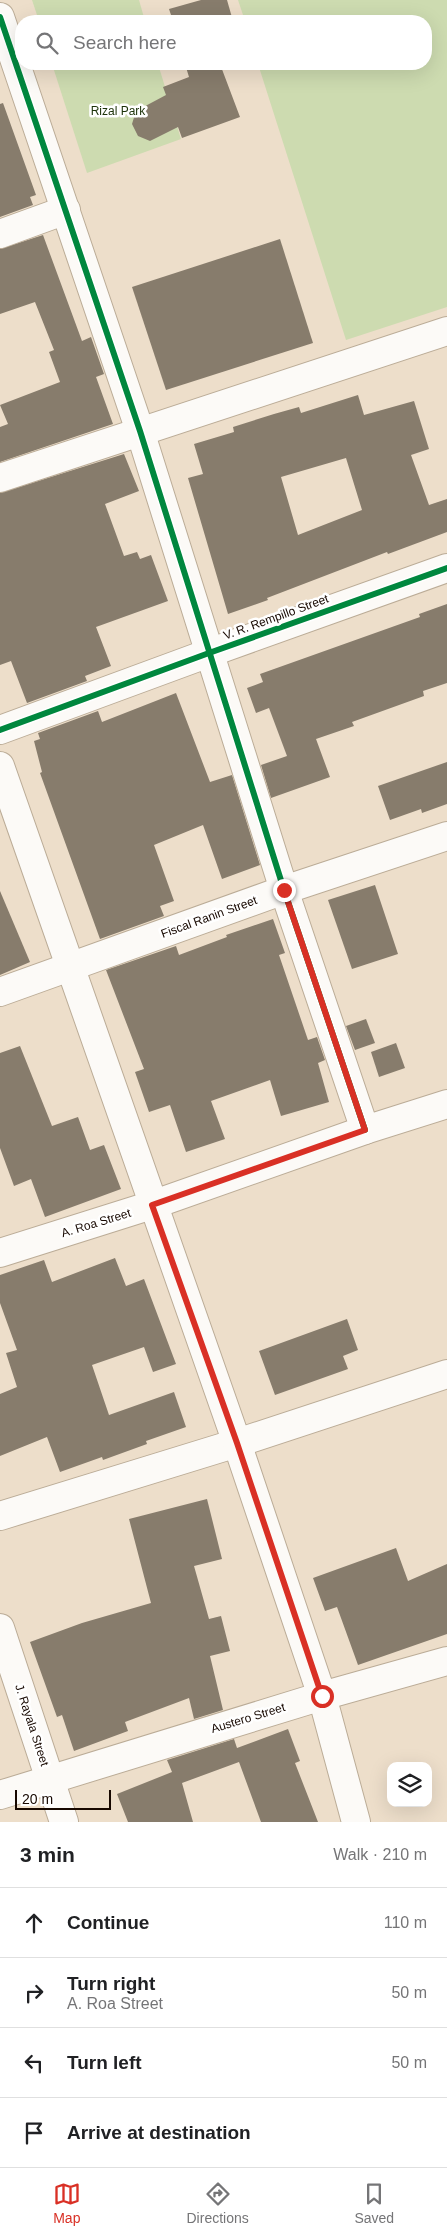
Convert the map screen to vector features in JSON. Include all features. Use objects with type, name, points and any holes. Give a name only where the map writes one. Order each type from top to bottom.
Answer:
[{"type":"street","points":[[0,17],[15,61]]},
{"type":"street","points":[[18,70],[140,431],[284,890],[365,1130]]},
{"type":"street","points":[[0,234],[66,210]]},
{"type":"street","points":[[0,478],[447,331]]},
{"type":"street","name":"V. R. Rempillo Street","points":[[0,730],[447,568]]},
{"type":"street","points":[[0,766],[152,1205],[237,1443],[322,1696],[356,1822]]},
{"type":"street","name":"Fiscal Ranin Street","points":[[0,992],[284,890],[447,836]]},
{"type":"street","name":"A. Roa Street","points":[[0,1253],[152,1205],[365,1130],[447,1104]]},
{"type":"street","points":[[0,1516],[237,1443],[447,1374]]},
{"type":"street","name":"J. Rayala Street","points":[[0,1628],[64,1822]]},
{"type":"street","name":"Austero Street","points":[[0,1795],[50,1778],[322,1696],[447,1661]]},
{"type":"green space","points":[[32,0],[139,0],[143,15],[37,15]]},
{"type":"green space","points":[[238,0],[447,0],[447,307],[346,340],[260,70],[432,70],[432,15],[243,15]]},
{"type":"green space","name":"Rizal Park","points":[[54,70],[160,70],[181,139],[87,173]]},
{"type":"building","points":[[201,0],[227,0],[231,15],[171,15],[169,9]]},
{"type":"building","points":[[187,70],[222,70],[240,117],[182,138],[178,127],[150,141],[138,136],[132,124],[136,111],[166,95],[163,87],[189,77]]},
{"type":"building","points":[[3,103],[36,195],[30,197],[33,205],[0,217],[0,104]]},
{"type":"building","points":[[43,235],[82,341],[91,337],[104,374],[96,377],[113,424],[0,462],[0,427],[8,424],[0,405],[60,382],[49,352],[54,350],[35,302],[0,314],[0,249]]},
{"type":"building","points":[[280,239],[313,343],[166,390],[132,287]]},
{"type":"building","points":[[358,395],[364,415],[414,401],[429,449],[411,455],[429,505],[447,499],[447,532],[388,554],[387,552],[228,614],[188,478],[203,474],[194,444],[234,432],[233,427],[274,414],[299,407],[301,413]],"holes":[[[346,458],[362,510],[298,535],[281,477]]]},
{"type":"building","points":[[124,454],[139,491],[105,504],[124,556],[137,552],[140,559],[151,555],[168,601],[96,627],[111,666],[85,676],[87,681],[27,703],[11,661],[0,665],[0,493]]},
{"type":"building","points":[[447,604],[447,683],[423,691],[424,696],[352,722],[354,726],[316,739],[330,777],[271,798],[261,765],[287,756],[269,708],[256,713],[247,688],[263,682],[260,674],[420,617],[419,614]]},
{"type":"building","points":[[176,693],[210,782],[232,775],[260,865],[222,879],[203,825],[154,845],[174,901],[160,906],[164,916],[100,939],[40,773],[42,772],[34,741],[40,739],[38,733],[98,711],[102,722]]},
{"type":"building","points":[[447,762],[447,804],[422,813],[421,809],[390,820],[378,786]]},
{"type":"building","points":[[375,885],[398,954],[352,969],[328,900]]},
{"type":"building","points":[[0,891],[30,962],[0,975]]},
{"type":"building","points":[[273,919],[285,953],[279,955],[308,1040],[317,1037],[325,1060],[318,1063],[329,1102],[281,1116],[270,1080],[211,1101],[225,1139],[186,1152],[170,1105],[149,1112],[135,1072],[144,1069],[106,970],[176,946],[179,955],[227,937],[226,935]]},
{"type":"building","points":[[366,1019],[375,1043],[355,1050],[346,1026]]},
{"type":"building","points":[[396,1043],[405,1068],[379,1077],[371,1052]]},
{"type":"building","points":[[20,1046],[52,1126],[78,1117],[90,1150],[104,1145],[121,1189],[45,1217],[31,1179],[14,1186],[0,1148],[0,1053]]},
{"type":"building","points":[[115,1258],[126,1286],[144,1279],[176,1364],[153,1372],[144,1347],[92,1365],[109,1415],[174,1392],[186,1427],[146,1441],[147,1444],[103,1460],[102,1457],[60,1472],[47,1437],[0,1456],[0,1394],[17,1387],[6,1353],[17,1350],[0,1303],[0,1275],[44,1260],[52,1282]]},
{"type":"building","points":[[347,1319],[358,1350],[343,1356],[348,1369],[275,1395],[259,1351]]},
{"type":"building","points":[[207,1499],[222,1559],[194,1566],[209,1619],[221,1616],[230,1651],[210,1656],[223,1710],[194,1719],[189,1698],[125,1722],[128,1731],[74,1751],[62,1715],[57,1717],[30,1642],[82,1623],[151,1603],[129,1519]]},
{"type":"building","points":[[396,1548],[408,1581],[447,1564],[447,1634],[358,1665],[337,1607],[325,1611],[313,1578]]},
{"type":"building","points":[[288,1729],[300,1761],[295,1763],[318,1822],[261,1822],[239,1762],[182,1783],[193,1822],[128,1822],[117,1794],[172,1772],[167,1760],[234,1739],[237,1748]]},
{"type":"cycle path","points":[[0,17],[15,61]]},
{"type":"cycle path","points":[[18,70],[140,431],[284,890],[365,1130]]},
{"type":"cycle path","points":[[0,730],[447,568]]},
{"type":"route","points":[[284,890],[365,1130],[152,1205],[237,1443],[322,1696]]}]
